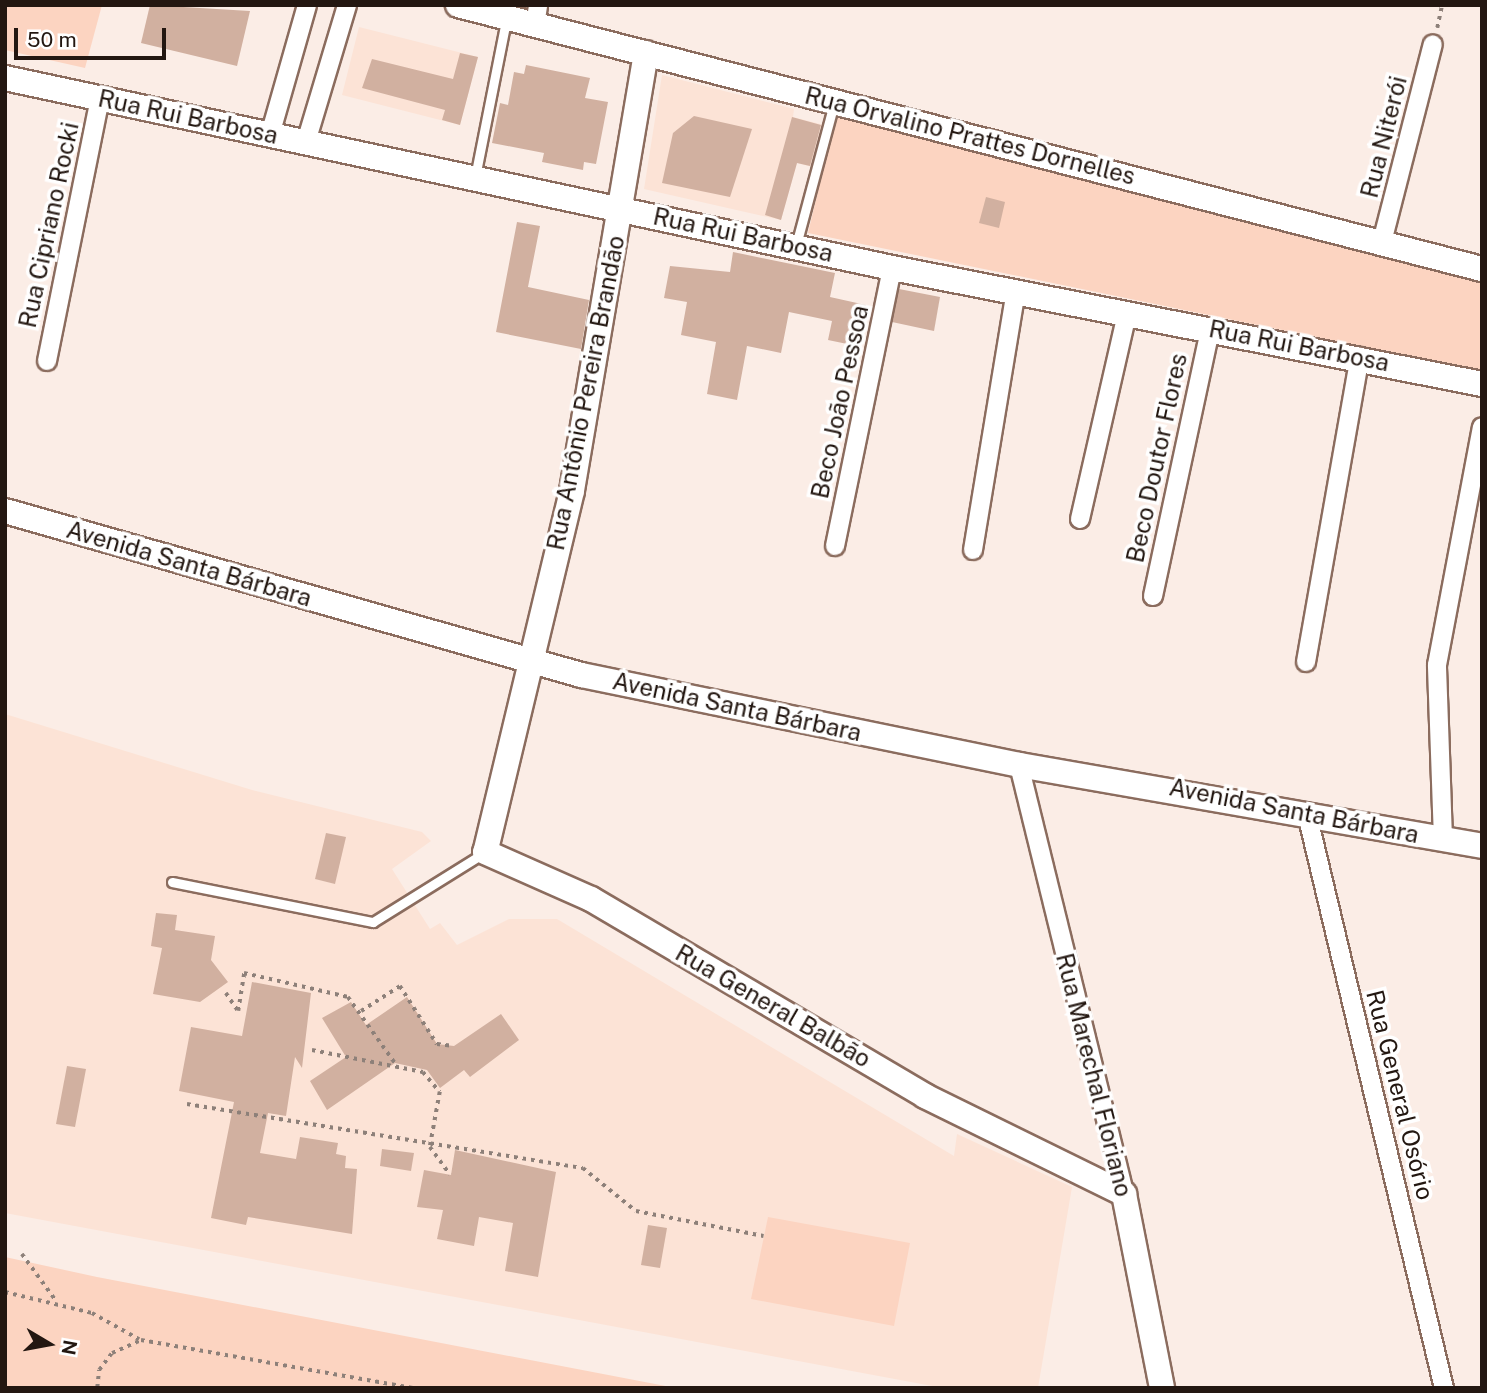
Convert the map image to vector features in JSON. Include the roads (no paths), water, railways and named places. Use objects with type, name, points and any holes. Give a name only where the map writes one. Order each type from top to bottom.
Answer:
[{"type":"street","points":[[270,135],[307,5]]},
{"type":"street","points":[[306,142],[347,5]]},
{"type":"street","name":"Rua Orvalino Prattes Dornelles","points":[[458,5],[506,18],[537,15],[646,53],[1482,269]]},
{"type":"street","name":"Rua Niterói","points":[[1382,242],[1433,44]]},
{"type":"street","name":"Rua Antônio Pereira Brandão","points":[[485,852],[528,661],[572,491],[646,53]]},
{"type":"street","name":"Rua Rui Barbosa","points":[[5,78],[892,268],[1360,357],[1482,384]]},
{"type":"street","name":"Rua Cipriano Rocki","points":[[47,361],[100,98]]},
{"type":"street","name":"Beco João Pessoa","points":[[835,547],[892,268]]},
{"type":"street","points":[[973,550],[1016,291]]},
{"type":"street","points":[[1080,519],[1126,313]]},
{"type":"street","name":"Beco Doutor Flores","points":[[1153,596],[1210,330]]},
{"type":"street","points":[[1306,662],[1360,357]]},
{"type":"street","points":[[1443,839],[1437,665],[1482,427]]},
{"type":"street","name":"Avenida Santa Bárbara","points":[[5,512],[528,661],[1019,765],[1482,846]]},
{"type":"street","name":"Rua Marechal Floriano","points":[[1019,765],[1124,1194],[1162,1388]]},
{"type":"street","name":"Rua General Osório","points":[[1307,814],[1444,1388]]},
{"type":"street","name":"Rua General Balbão","points":[[485,852],[591,899],[925,1096],[1124,1194]]},
{"type":"lane","points":[[475,177],[506,18]]},
{"type":"lane","points":[[796,247],[834,102]]},
{"type":"lane","points":[[172,882],[373,922],[485,852]]}]
